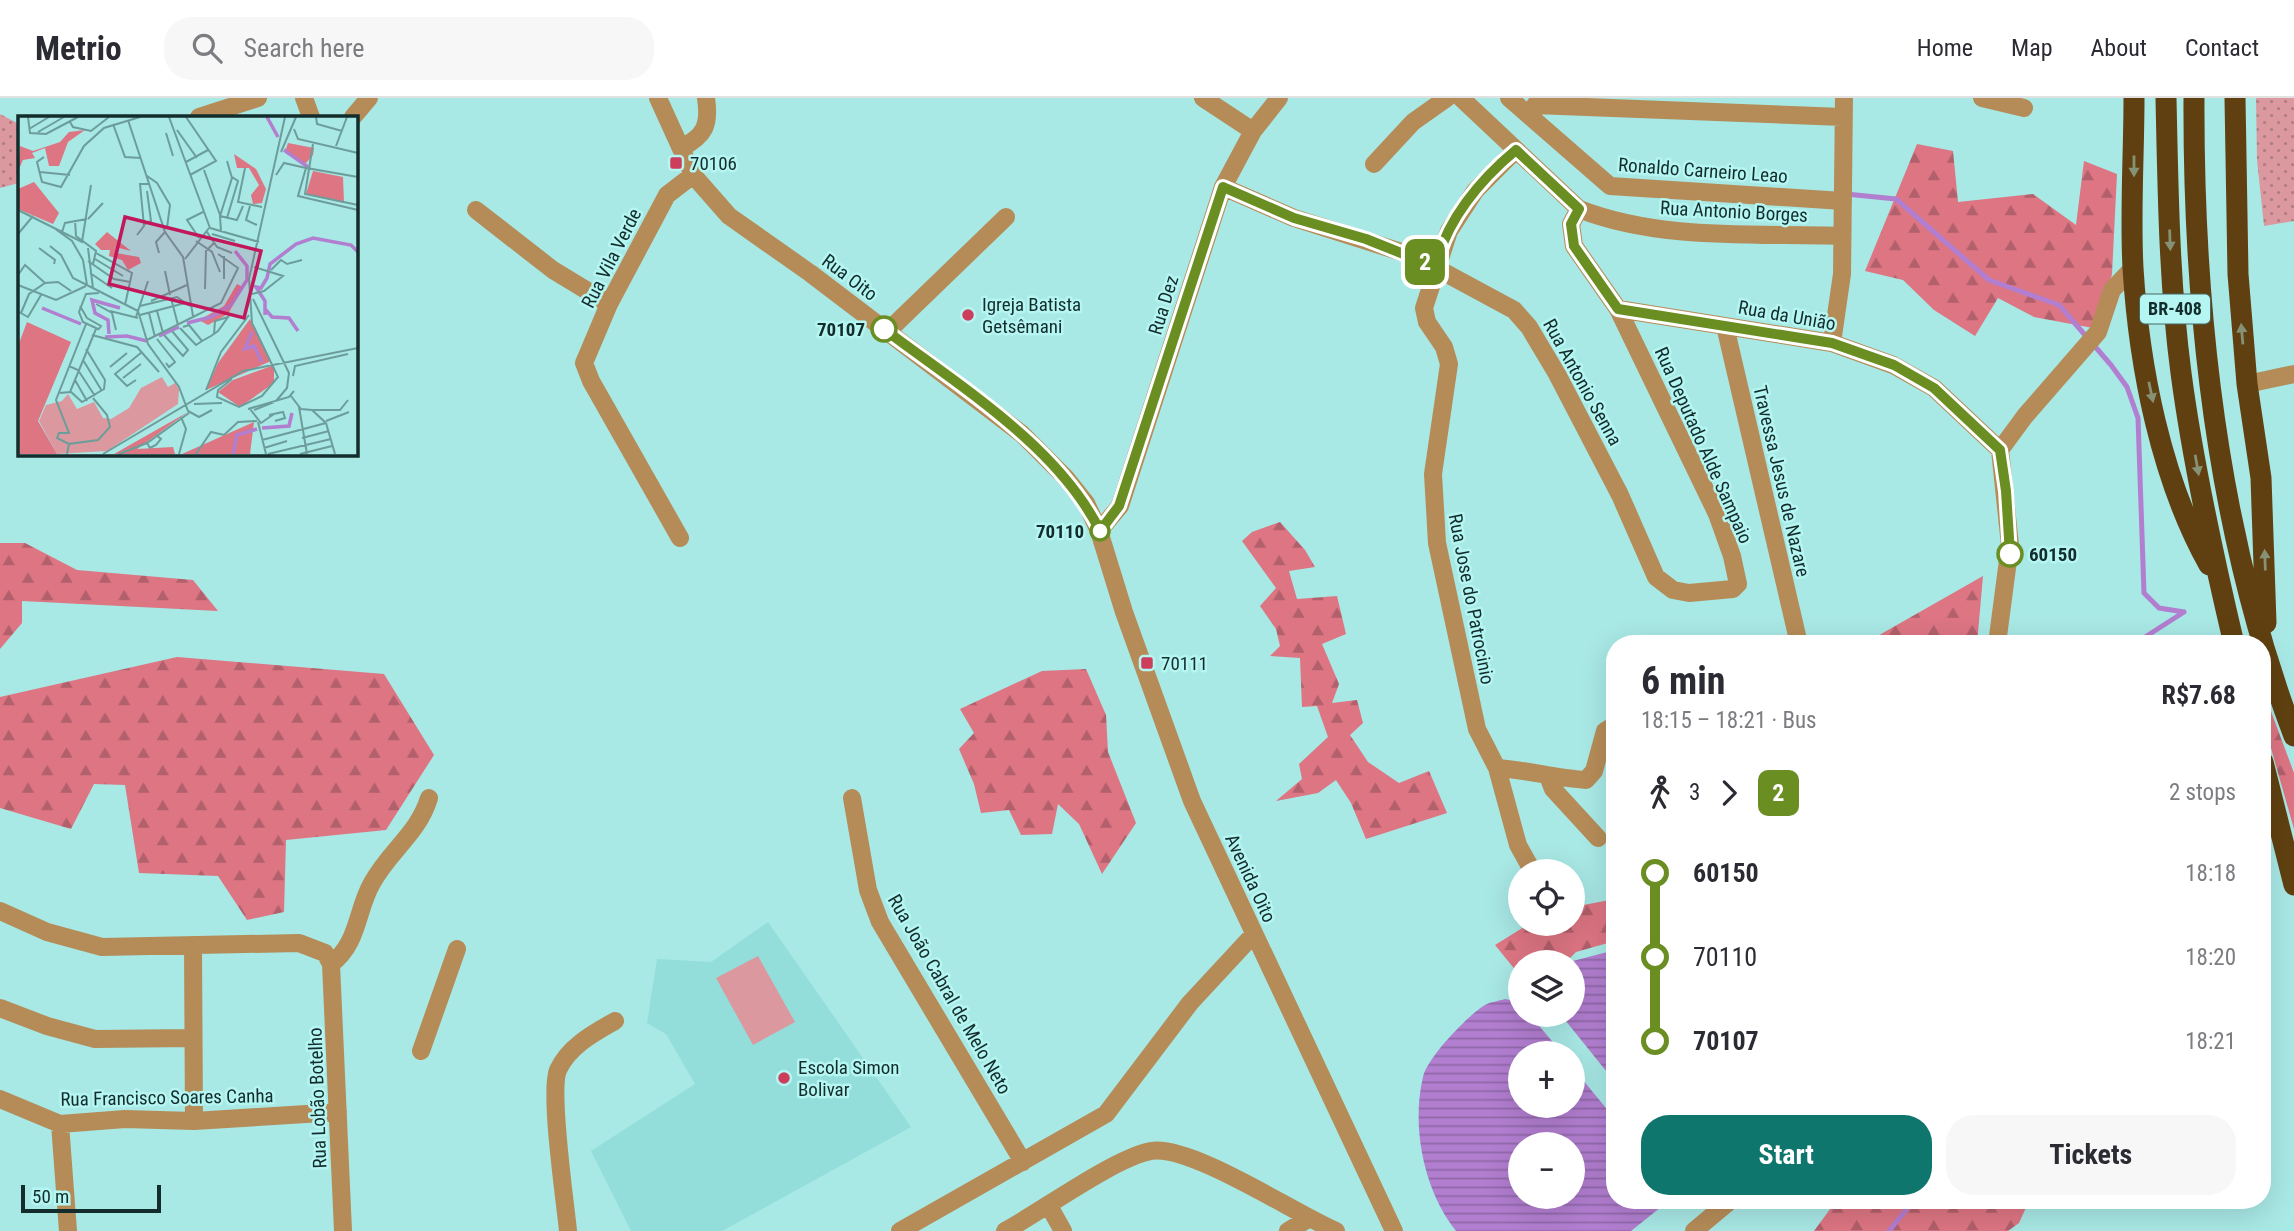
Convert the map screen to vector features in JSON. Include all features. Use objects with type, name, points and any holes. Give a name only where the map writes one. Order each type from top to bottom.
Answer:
[{"type":"highway","points":[[2134,98],[2133,268],[2147,376],[2163,448],[2185,519],[2220,585]]},
{"type":"highway","name":"BR-408","points":[[2166,98],[2170,251],[2181,373],[2206,519],[2232,635]]},
{"type":"highway","name":"BR-408","points":[[2194,98],[2197,246],[2207,365],[2230,510],[2262,635]]},
{"type":"highway","points":[[2235,98],[2238,274],[2247,384],[2261,478],[2266,635]]},
{"type":"highway","name":"BR-408","points":[[2271,665],[2294,736]]},
{"type":"highway","points":[[2271,794],[2294,885]]},
{"type":"street","points":[[202,116],[258,98]]},
{"type":"street","points":[[304,98],[311,116]]},
{"type":"street","points":[[354,116],[369,98]]},
{"type":"street","name":"Rua Oito","points":[[658,98],[693,175],[729,216],[887,331],[1021,434],[1066,478],[1086,503],[1100,531]]},
{"type":"street","points":[[681,148],[699,139],[706,130],[706,98]]},
{"type":"street","points":[[1203,98],[1253,131]]},
{"type":"street","name":"Rua Dez","points":[[1100,531],[1119,506],[1223,187],[1253,131],[1279,98]]},
{"type":"street","points":[[1374,164],[1413,122],[1447,98]]},
{"type":"street","name":"Rua Antonio Borges","points":[[1461,98],[1579,209],[1602,218],[1664,231],[1842,236]]},
{"type":"street","name":"Ronaldo Carneiro Leao","points":[[1509,98],[1610,186],[1843,201]]},
{"type":"street","points":[[1832,343],[1842,274],[1844,98]]},
{"type":"street","points":[[1982,98],[2024,108]]},
{"type":"street","points":[[1535,104],[1843,117]]},
{"type":"street","name":"Rua Jose do Patrocinio","points":[[1516,150],[1475,191],[1448,231],[1423,308],[1427,322],[1444,347],[1449,365],[1433,474],[1437,543],[1474,719],[1497,768],[1518,845],[1526,859]]},
{"type":"street","name":"Rua Vila Verde","points":[[680,538],[586,371],[586,356],[609,304],[667,195],[693,175]]},
{"type":"street","name":"Rua Antonio Senna","points":[[1223,187],[1294,218],[1366,239],[1436,267],[1514,310],[1529,327],[1557,374],[1620,495],[1656,577],[1673,590],[1689,593],[1733,589]]},
{"type":"street","name":"Rua Deputado Alde Sampaio","points":[[1579,209],[1571,224],[1574,246],[1618,309],[1723,530],[1738,581],[1733,589]]},
{"type":"street","points":[[476,210],[553,270],[609,304]]},
{"type":"street","points":[[887,331],[1006,217]]},
{"type":"street","points":[[1998,635],[2010,545],[2000,450],[2025,416],[2098,332],[2112,290],[2133,268]]},
{"type":"street","name":"Rua da União","points":[[1618,309],[1832,343],[1894,365],[1934,388],[2000,450]]},
{"type":"street","name":"Travessa Jesus de Nazare","points":[[1725,326],[1797,635]]},
{"type":"street","points":[[2247,384],[2294,374]]},
{"type":"street","name":"Avenida Oito","points":[[1100,531],[1177,763],[1394,1231]]},
{"type":"street","points":[[1497,768],[1529,769],[1548,776],[1586,780],[1591,777],[1606,730]]},
{"type":"street","points":[[1548,776],[1553,789],[1598,838]]},
{"type":"street","points":[[0,911],[89,945],[299,943],[313,946],[325,953],[331,964],[348,950],[370,887],[390,853],[416,828],[429,798]]},
{"type":"street","name":"Rua João Cabral de Melo Neto","points":[[852,798],[868,890],[880,922],[1023,1162]]},
{"type":"street","points":[[900,1231],[1106,1114],[1189,1003],[1254,934]]},
{"type":"street","points":[[193,946],[194,1121]]},
{"type":"street","points":[[421,1051],[457,949]]},
{"type":"street","name":"Rua Lobão Botelho","points":[[331,964],[343,1231]]},
{"type":"street","points":[[0,1008],[47,1027],[95,1039],[192,1038]]},
{"type":"street","points":[[568,1231],[554,1084],[565,1058],[582,1042],[615,1021]]},
{"type":"street","name":"Rua Francisco Soares Canha","points":[[0,1099],[60,1124],[125,1119],[194,1121],[338,1112]]},
{"type":"street","points":[[60,1124],[68,1231]]},
{"type":"street","points":[[1005,1231],[1137,1155],[1165,1150],[1177,1151],[1336,1231]]},
{"type":"street","points":[[1049,1206],[1063,1231]]},
{"type":"street","points":[[1694,1231],[1720,1209]]},
{"type":"street","points":[[1288,1231],[1308,1219]]},
{"type":"shaded area","points":[[2256,98],[2294,98],[2294,221],[2264,226],[2257,160]]},
{"type":"shaded area","points":[[0,114],[18,123],[18,183],[0,188]]},
{"type":"shaded area","name":"Escola Simon Bolivar","points":[[768,922],[911,1127],[722,1231],[631,1231],[591,1151],[695,1084],[666,1034],[647,1023],[657,959],[711,962]]},
{"type":"shaded area","points":[[1606,952],[1606,1071],[1585,1045],[1585,1041],[1582,1041],[1571,1027],[1585,1027],[1585,958]]},
{"type":"shaded area","points":[[758,956],[795,1022],[753,1045],[716,978]]},
{"type":"shaded area","points":[[1508,1000],[1508,1027],[1540,1027],[1552,1041],[1508,1041],[1508,1118],[1585,1118],[1585,1083],[1606,1108],[1606,1209],[1658,1209],[1631,1231],[1456,1231],[1445,1215],[1428,1178],[1423,1158],[1419,1117],[1423,1077],[1440,1049],[1459,1027],[1485,1005]]},
{"type":"green space","points":[[1917,144],[1953,151],[1958,202],[2033,194],[2076,225],[2084,161],[2117,174],[2112,274],[2098,329],[2034,317],[1998,298],[1975,336],[1934,310],[1903,280],[1865,271]]},
{"type":"green space","points":[[1280,522],[1305,550],[1315,567],[1289,571],[1297,599],[1337,596],[1346,634],[1322,644],[1339,684],[1332,703],[1357,700],[1363,723],[1350,735],[1368,762],[1399,783],[1429,771],[1447,813],[1366,839],[1351,803],[1336,780],[1318,793],[1276,801],[1302,779],[1299,764],[1328,737],[1317,706],[1302,707],[1300,658],[1270,656],[1280,646],[1276,629],[1260,606],[1276,588],[1242,541],[1252,532]]},
{"type":"green space","points":[[0,543],[25,543],[77,570],[193,580],[218,611],[22,601],[22,623],[0,649]]},
{"type":"green space","points":[[1983,576],[1978,635],[1879,635]]},
{"type":"green space","points":[[177,657],[384,674],[434,755],[386,830],[286,840],[284,912],[247,920],[218,876],[139,873],[125,785],[94,784],[71,829],[0,808],[0,697]]},
{"type":"green space","points":[[1086,669],[1106,715],[1108,752],[1136,823],[1102,874],[1079,824],[1058,804],[1052,834],[1021,835],[1009,810],[981,813],[974,784],[959,749],[974,733],[960,709],[1042,671]]},
{"type":"green space","points":[[2271,711],[2294,773],[2294,829],[2271,748]]},
{"type":"green space","points":[[1606,901],[1606,944],[1583,950],[1508,950],[1508,961],[1495,945],[1510,936],[1585,936],[1585,905]]},
{"type":"green space","points":[[1830,1209],[2025,1209],[2019,1223],[2008,1231],[1814,1231]]},
{"type":"waterway","points":[[1846,194],[1896,199],[1989,280],[2059,305],[2111,365],[2127,387],[2138,418],[2144,593],[2159,608],[2184,612]]},
{"type":"waterway","points":[[2148,635],[2184,612]]},
{"type":"waterway","points":[[1889,1231],[1907,1209]]},
{"type":"bus line","name":"2","points":[[884,329],[1021,434],[1066,478],[1086,503],[1100,531],[1119,506],[1223,187],[1294,218],[1340,234],[1366,239],[1436,267],[1448,231],[1475,191],[1503,160],[1516,150],[1579,209],[1571,224],[1574,246],[1599,278],[1618,309],[1832,343],[1894,365],[1934,388],[2000,450],[2010,554]]},
{"type":"place","name":"70106","points":[[676,163]]},
{"type":"place","name":"Igreja Batista Getsêmani","points":[[968,315]]},
{"type":"place","name":"70107","points":[[884,329]]},
{"type":"place","name":"70110","points":[[1100,531]]},
{"type":"place","name":"60150","points":[[2010,554]]},
{"type":"place","name":"70111","points":[[1147,663]]},
{"type":"place","name":"Escola Simon Bolivar","points":[[784,1078]]}]
